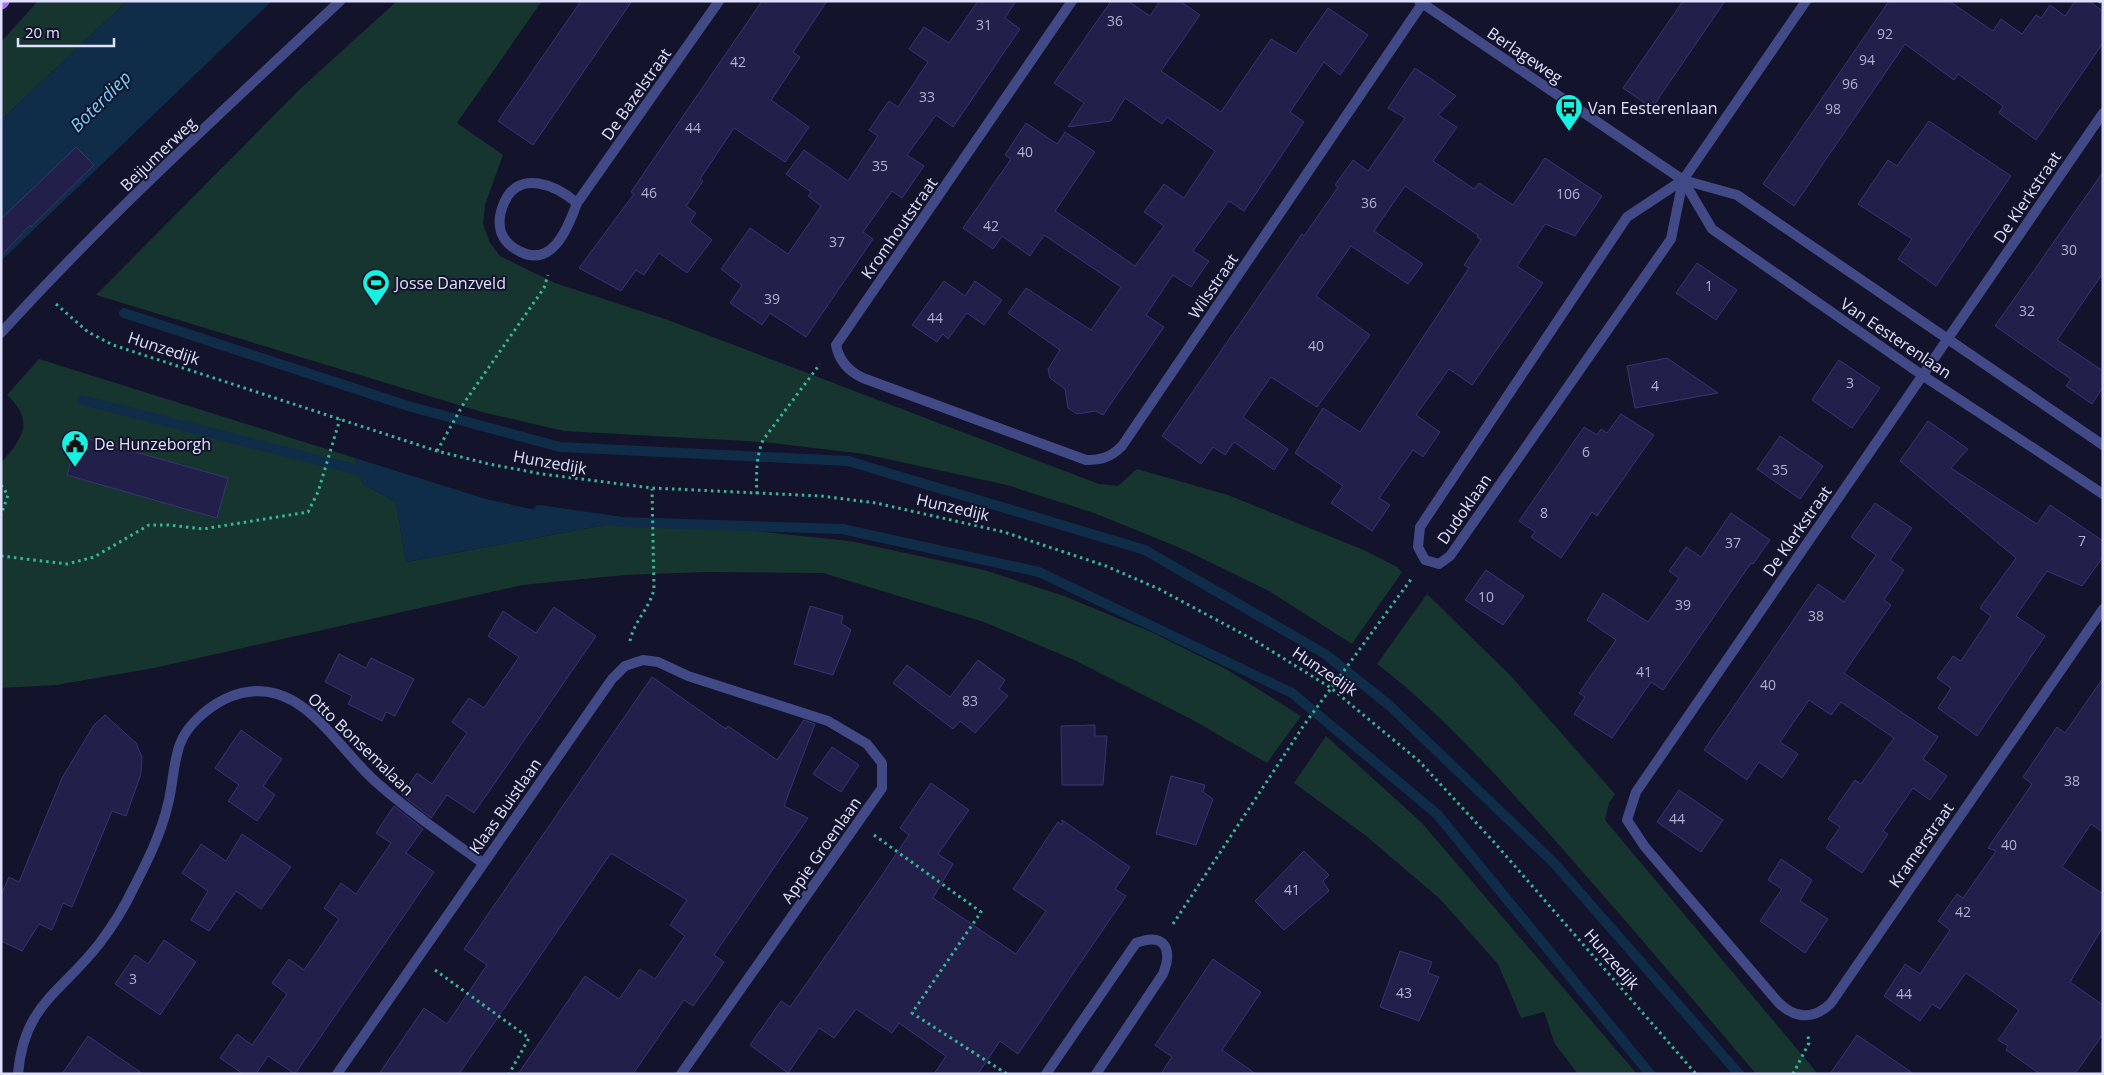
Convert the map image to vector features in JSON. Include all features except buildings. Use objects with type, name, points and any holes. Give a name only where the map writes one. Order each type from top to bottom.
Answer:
[{"type":"street","name":"Beijumerweg","points":[[1,333],[42,288],[228,106],[340,1]]},
{"type":"street","name":"De Bazelstraat","points":[[555,247],[568,228],[578,204],[719,1]]},
{"type":"street","name":"Kromhoutstraat","points":[[836,345],[1072,1]]},
{"type":"street","points":[[1683,180],[1806,1]]},
{"type":"street","name":"Wilsstraat","points":[[836,345],[842,361],[854,374],[1086,460],[1100,460],[1113,455],[1122,446],[1422,2]]},
{"type":"street","name":"Berlageweg","points":[[1422,2],[1683,180]]},
{"type":"street","name":"De Klerkstraat","points":[[1805,1016],[1794,1015],[1785,1010],[1741,962],[1645,848],[1627,820],[1636,792],[2103,113]]},
{"type":"street","name":"Van Eesterenlaan","points":[[1683,180],[1737,195],[2103,445]]},
{"type":"street","name":"Van Eesterenlaan","points":[[1683,180],[1712,229],[1922,375],[2103,494]]},
{"type":"street","name":"Dudoklaan","points":[[1683,180],[1671,239],[1450,556],[1439,564],[1425,560],[1418,547],[1420,527],[1627,217],[1683,180]]},
{"type":"street","points":[[555,247],[543,254],[528,256],[510,247],[502,234],[499,214],[507,196],[520,184],[538,182],[561,190],[578,204]]},
{"type":"street","name":"Kramerstraat","points":[[1805,1016],[1824,1010],[1831,1002],[2103,609]]},
{"type":"street","name":"Appie Groenlaan","points":[[625,666],[644,660],[658,662],[688,676],[828,721],[867,744],[882,763],[882,788],[682,1074]]},
{"type":"street","name":"Klaas Buistlaan","points":[[337,1074],[612,680],[625,666]]},
{"type":"street","name":"Otto Bonsemalaan","points":[[18,1074],[20,1051],[29,1026],[50,996],[98,945],[126,904],[151,854],[168,804],[180,744],[193,723],[215,704],[237,693],[265,691],[292,699],[313,714],[374,780],[418,817],[483,863]]},
{"type":"street","points":[[1046,1074],[1136,943],[1150,938],[1161,941],[1168,950],[1168,960],[1163,974],[1096,1074]]},
{"type":"path","points":[[2099,1],[2103,4]]},
{"type":"path","points":[[437,451],[464,403],[544,288],[555,247]]},
{"type":"path","name":"Hunzedijk","points":[[42,288],[77,323],[100,339],[437,451],[542,474],[652,488],[820,496],[876,504],[949,519],[1055,548],[1159,589],[1254,640],[1332,688],[1419,760],[1493,841],[1696,1074]]},
{"type":"path","points":[[757,494],[756,472],[759,450],[763,440],[806,381],[836,345]]},
{"type":"path","points":[[1,556],[51,563],[75,562],[94,557],[149,526],[168,525],[203,529],[308,512],[318,492],[340,419]]},
{"type":"path","points":[[1,485],[8,495],[1,516]]},
{"type":"path","points":[[625,666],[632,627],[652,599],[654,548],[652,488]]},
{"type":"path","points":[[1161,941],[1304,725],[1355,658],[1425,560]]},
{"type":"path","points":[[858,824],[981,912],[912,1013],[1007,1074]]},
{"type":"path","points":[[418,958],[529,1038],[509,1074]]},
{"type":"path","points":[[1793,1074],[1809,1043],[1805,1016]]},
{"type":"green space","points":[[38,1],[127,1],[1,120],[1,42]]},
{"type":"green space","points":[[397,1],[542,1],[457,123],[503,155],[485,205],[483,224],[490,243],[500,256],[555,283],[668,320],[1099,484],[1118,486],[1137,469],[1228,495],[1364,550],[1397,567],[1402,572],[1352,644],[1269,591],[1185,550],[1094,513],[1007,485],[864,454],[764,442],[564,431],[482,412],[96,295],[300,89]]},
{"type":"green space","points":[[39,359],[355,458],[363,484],[396,502],[406,562],[622,522],[756,531],[850,541],[984,570],[1064,596],[1149,631],[1226,669],[1301,716],[1267,763],[1193,720],[1072,659],[984,622],[823,573],[705,572],[625,575],[522,585],[154,668],[56,685],[1,688],[1,463],[15,445],[23,429],[21,413],[7,395]]},
{"type":"green space","points":[[1427,594],[1510,675],[1615,794],[1609,803],[1605,820],[1818,1074],[1756,1074],[1598,889],[1505,785],[1422,701],[1377,664]]},
{"type":"green space","points":[[1326,736],[1422,823],[1637,1074],[1578,1074],[1555,1044],[1544,1012],[1521,1018],[1498,964],[1440,899],[1365,835],[1294,783]]},
{"type":"water","name":"Boterdiep","points":[[127,1],[272,1],[1,261],[1,120]]},
{"type":"water","points":[[355,458],[486,499],[549,513],[622,522],[406,562],[396,502],[363,484]]},
{"type":"waterway","points":[[124,313],[408,406],[560,447],[848,461],[1145,550],[1325,654],[1389,705],[1554,863],[1739,1074]]},
{"type":"waterway","points":[[82,400],[373,474]]},
{"type":"waterway","points":[[539,510],[622,522],[842,529],[1039,572],[1292,693],[1437,814],[1650,1074]]},
{"type":"place","name":"Van Eesterenlaan","points":[[1569,132]]},
{"type":"place","name":"Josse Danzveld","points":[[376,307]]},
{"type":"place","name":"De Hunzeborgh","points":[[75,468]]}]
